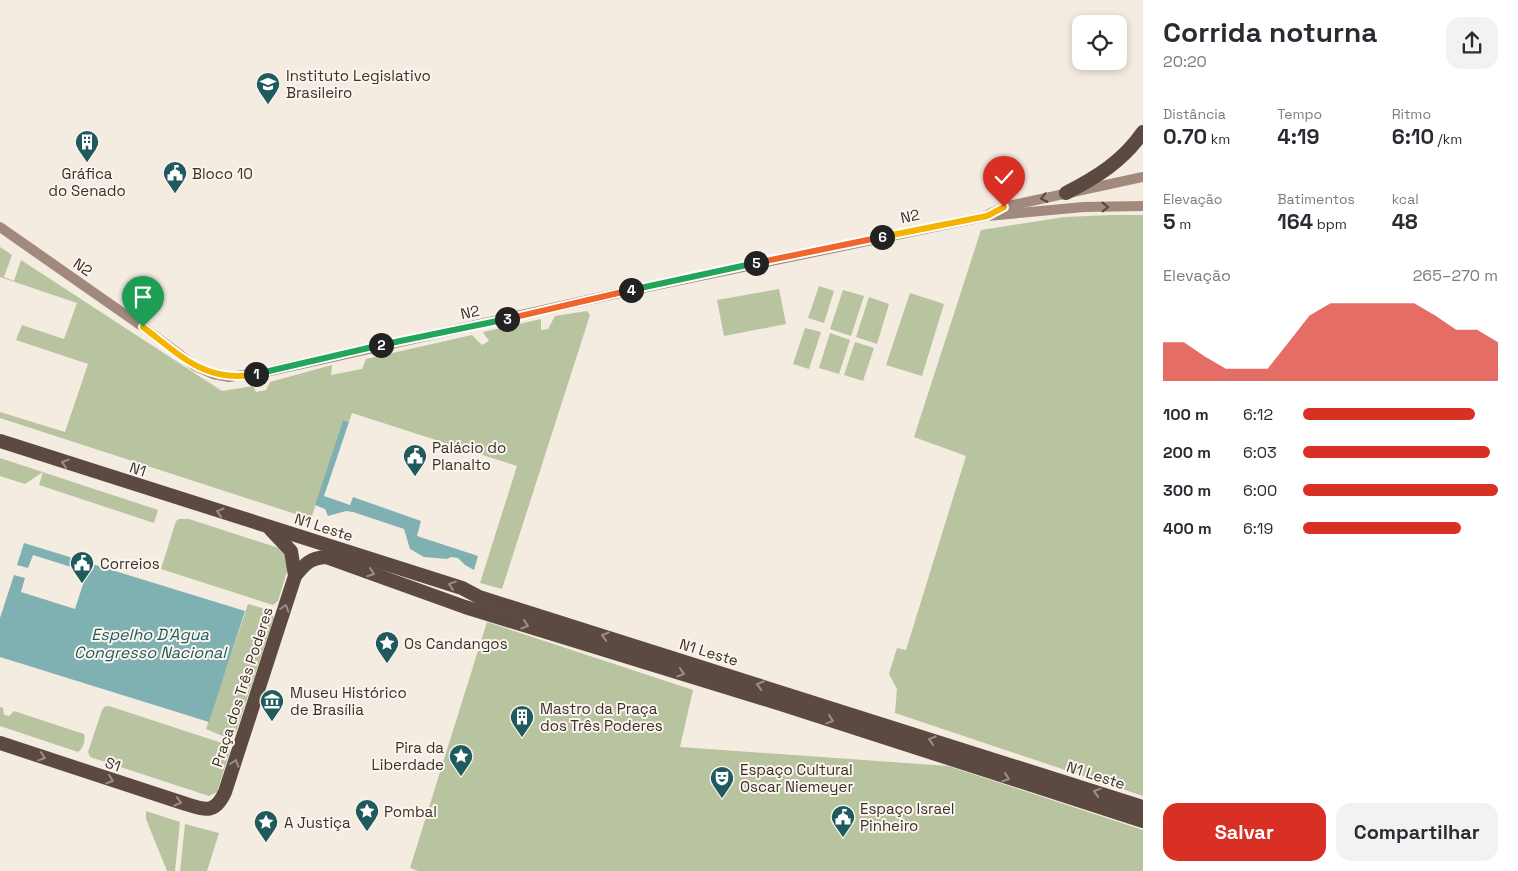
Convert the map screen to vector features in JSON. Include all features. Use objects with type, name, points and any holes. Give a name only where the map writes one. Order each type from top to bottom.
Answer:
[{"type":"highway","points":[[1066,193],[1101,175],[1122,159],[1143,132]]},
{"type":"highway","name":"N1","points":[[0,441],[267,527]]},
{"type":"highway","points":[[267,527],[291,551],[295,576]]},
{"type":"highway","name":"N1 Leste","points":[[267,527],[462,588],[480,597],[1143,807]]},
{"type":"highway","name":"N1 Leste","points":[[295,576],[306,562],[315,557],[326,556],[465,607],[775,702],[1143,822]]},
{"type":"highway","name":"Praça dos Três Poderes","points":[[216,807],[226,792],[295,576]]},
{"type":"highway","name":"S1","points":[[0,743],[186,804],[209,809],[216,807]]},
{"type":"main road","name":"N2","points":[[987,216],[1004,207],[1143,177]]},
{"type":"main road","name":"N2","points":[[0,228],[143,327],[195,366],[213,374],[229,377],[270,371],[628,290],[987,216],[1084,207],[1143,206]]},
{"type":"green space","points":[[1143,215],[1143,796],[895,713],[897,689],[889,674],[897,648],[906,650],[966,456],[914,437],[981,230],[1065,217]]},
{"type":"green space","points":[[0,247],[12,255],[4,277],[14,281],[21,260],[222,391],[253,386],[256,392],[266,390],[270,382],[332,365],[331,375],[362,369],[366,359],[472,335],[482,345],[489,341],[483,332],[541,319],[541,330],[548,329],[555,316],[587,311],[590,315],[502,589],[480,583],[517,466],[352,413],[349,422],[343,420],[311,519],[0,418],[0,412],[65,432],[88,364],[16,340],[22,325],[64,339],[77,303],[0,277]]},
{"type":"green space","points":[[819,286],[834,291],[824,323],[808,318]]},
{"type":"green space","points":[[779,289],[786,324],[724,336],[717,300]]},
{"type":"green space","points":[[843,290],[864,296],[851,336],[830,329]]},
{"type":"green space","points":[[910,293],[944,304],[922,376],[886,365]]},
{"type":"green space","points":[[869,297],[889,304],[877,344],[856,337]]},
{"type":"green space","points":[[805,328],[821,332],[809,369],[793,364]]},
{"type":"green space","points":[[830,333],[850,340],[839,374],[819,368]]},
{"type":"green space","points":[[855,342],[874,348],[863,381],[844,375]]},
{"type":"green space","points":[[0,458],[43,472],[25,484],[0,476]]},
{"type":"green space","points":[[43,472],[158,510],[154,523],[39,485]]},
{"type":"green space","points":[[179,519],[189,519],[285,550],[289,565],[278,601],[273,605],[161,569],[176,521]]},
{"type":"green space","points":[[248,604],[272,611],[274,618],[236,732],[230,739],[206,729]]},
{"type":"green space","points":[[487,622],[693,690],[680,747],[948,766],[1143,830],[1143,871],[418,871],[410,868]]},
{"type":"green space","points":[[109,706],[228,745],[230,751],[217,792],[209,796],[90,757],[88,752],[102,710],[104,707]]},
{"type":"green space","points":[[0,707],[3,708],[4,715],[9,716],[14,711],[84,734],[83,747],[78,752],[0,726]]},
{"type":"green space","points":[[146,811],[180,822],[175,871],[167,871],[146,819]]},
{"type":"green space","points":[[185,824],[219,833],[207,871],[180,871]]},
{"type":"water","points":[[343,420],[349,422],[324,496],[350,505],[353,497],[421,521],[417,536],[478,556],[474,570],[458,558],[424,557],[410,549],[404,529],[353,512],[346,511],[328,516],[325,509],[315,505]]},
{"type":"water","name":"Espelho D'Agua Congresso Nacional","points":[[24,543],[245,611],[209,722],[0,657],[0,618],[14,575],[25,578],[21,592],[75,609],[87,572],[33,555],[28,568],[17,565]]},
{"type":"place","name":"Instituto Legislativo Brasileiro","points":[[268,105]]},
{"type":"place","name":"Gráfica do Senado","points":[[87,163]]},
{"type":"place","name":"Bloco 10","points":[[175,194]]},
{"type":"place","name":"Palácio do Planalto","points":[[415,477]]},
{"type":"place","name":"Correios","points":[[82,584]]},
{"type":"place","name":"Os Candangos","points":[[387,664]]},
{"type":"place","name":"Museu Histórico de Brasília","points":[[272,722]]},
{"type":"place","name":"Mastro da Praça dos Três Poderes","points":[[522,738]]},
{"type":"place","name":"Pira da Liberdade","points":[[461,777]]},
{"type":"place","name":"Espaço Cultural Oscar Niemeyer","points":[[722,799]]},
{"type":"place","name":"Pombal","points":[[367,832]]},
{"type":"place","name":"Espaço Israel Pinheiro","points":[[843,838]]},
{"type":"place","name":"A Justiça","points":[[266,843]]},
{"type":"route","points":[[143,327],[195,366],[213,374],[229,377],[246,376],[343,353],[485,324],[628,290],[987,216],[1004,207]]}]
